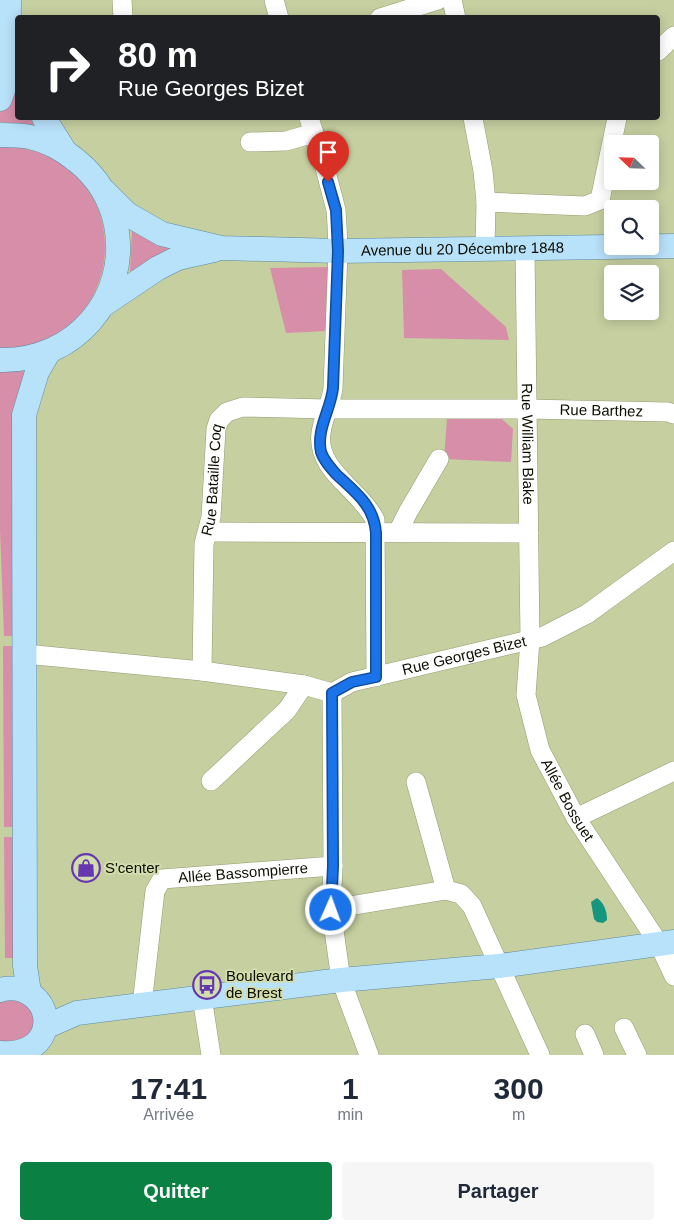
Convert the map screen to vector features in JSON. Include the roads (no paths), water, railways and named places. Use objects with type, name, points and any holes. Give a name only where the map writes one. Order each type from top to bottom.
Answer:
[{"type":"main road","points":[[0,100],[8,76],[9,0]]},
{"type":"main road","points":[[20,0],[20,15]]},
{"type":"main road","points":[[45,120],[64,150]]},
{"type":"main road","points":[[0,135],[31,137],[64,150],[86,168],[104,191],[113,213],[118,237],[118,253],[112,284],[102,306],[88,325],[69,341],[48,353],[18,360],[0,360]]},
{"type":"main road","name":"Avenue du 20 Décembre 1848","points":[[104,191],[127,214],[162,234],[221,248],[338,251],[674,246]]},
{"type":"main road","name":"Avenue du 20 Décembre 1848","points":[[102,306],[158,268],[178,258],[221,248]]},
{"type":"main road","points":[[29,992],[25,966],[24,415],[37,372],[48,353]]},
{"type":"main road","points":[[44,1019],[341,980],[499,966],[666,943]]},
{"type":"main road","points":[[0,990],[11,988],[29,992],[37,999],[44,1019],[36,1044],[29,1052],[12,1055],[0,1053]]},
{"type":"street","points":[[122,0],[123,15]]},
{"type":"street","points":[[274,0],[278,15]]},
{"type":"street","points":[[390,15],[438,0]]},
{"type":"street","points":[[452,0],[455,15]]},
{"type":"street","points":[[660,48],[674,36]]},
{"type":"street","points":[[473,120],[483,171],[486,202],[485,248]]},
{"type":"street","points":[[486,202],[585,206],[600,200],[617,120]]},
{"type":"street","points":[[250,142],[286,141],[312,125],[336,210],[338,251],[333,388],[320,434],[321,451],[328,465],[364,502],[375,520],[376,677]]},
{"type":"street","name":"Rue William Blake","points":[[525,248],[530,640]]},
{"type":"street","name":"Rue Bataille Coq","points":[[202,671],[204,544],[209,532],[211,517],[216,429],[219,420],[227,412],[243,407],[527,409]]},
{"type":"street","name":"Rue Barthez","points":[[527,409],[668,412],[674,414]]},
{"type":"street","points":[[398,532],[439,459]]},
{"type":"street","points":[[209,532],[529,533]]},
{"type":"street","name":"Rue Georges Bizet","points":[[332,693],[352,682],[542,637],[587,614],[674,551]]},
{"type":"street","name":"Allée Bossuet","points":[[530,640],[526,695],[540,750],[576,818],[666,943],[674,976]]},
{"type":"street","points":[[25,654],[202,671],[304,685],[332,693],[333,866],[331,910],[341,980],[369,1055]]},
{"type":"street","points":[[211,781],[287,710],[304,685]]},
{"type":"street","points":[[576,818],[674,771]]},
{"type":"street","points":[[416,782],[446,890]]},
{"type":"street","name":"Allée Bassompierre","points":[[142,1005],[155,891],[162,879],[333,866]]},
{"type":"street","points":[[331,910],[446,890],[461,894],[472,906],[540,1055]]},
{"type":"street","points":[[202,997],[211,1055]]},
{"type":"street","points":[[624,1028],[637,1055]]},
{"type":"street","points":[[585,1034],[594,1055]]},
{"type":"water","points":[[597,898],[603,905],[606,913],[607,920],[603,923],[597,922],[594,919],[591,902]]},
{"type":"place","name":"S'center","points":[[86,868]]},
{"type":"place","name":"Boulevard de Brest","points":[[207,985]]}]
